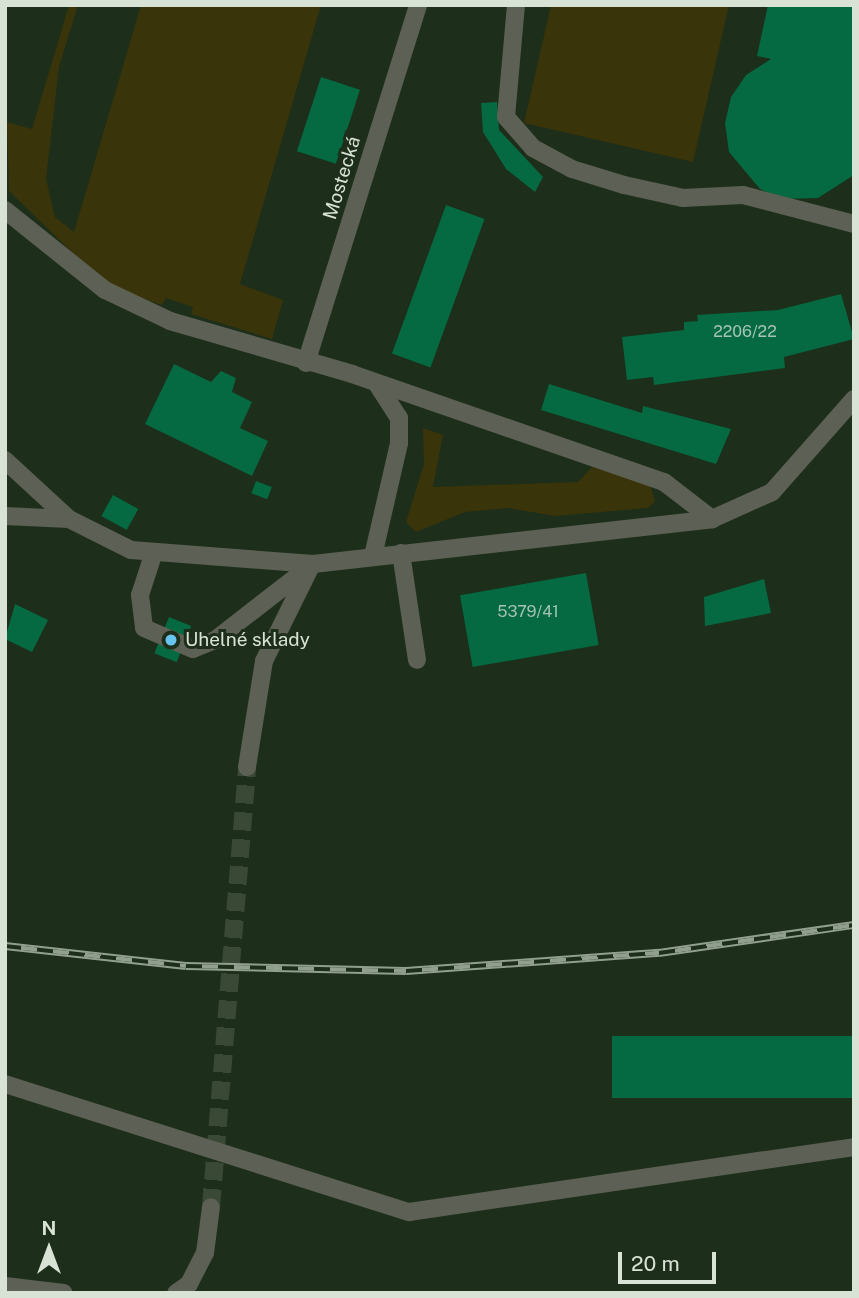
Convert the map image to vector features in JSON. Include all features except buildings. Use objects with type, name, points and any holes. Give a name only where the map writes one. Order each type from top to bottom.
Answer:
[{"type":"street","name":"Mostecká","points":[[306,363],[418,5]]},
{"type":"street","points":[[516,5],[506,117],[533,148],[572,169],[624,185],[683,198],[743,195],[854,224]]},
{"type":"street","points":[[5,209],[105,289],[170,321],[378,386],[664,482],[712,519]]},
{"type":"street","points":[[373,556],[399,443],[399,418],[378,386]]},
{"type":"street","points":[[5,460],[69,519],[153,555],[313,564],[712,519],[772,492],[854,399]]},
{"type":"street","points":[[5,516],[69,519]]},
{"type":"street","points":[[401,553],[417,660]]},
{"type":"street","points":[[153,555],[140,595],[144,628],[193,649],[215,640],[313,564]]},
{"type":"street","points":[[247,767],[264,661],[313,564]]},
{"type":"street","points":[[5,1084],[409,1212],[854,1147]]},
{"type":"street","points":[[176,1293],[189,1284],[205,1253],[211,1207]]},
{"type":"street","points":[[5,1286],[64,1293]]},
{"type":"shaded area","points":[[69,5],[78,5],[59,67],[46,179],[55,217],[74,232],[141,5],[321,5],[240,284],[283,300],[272,339],[191,314],[193,307],[166,298],[162,305],[108,287],[9,191],[7,122],[32,129]]},
{"type":"shaded area","points":[[551,5],[729,5],[693,162],[524,123]]},
{"type":"shaded area","points":[[423,428],[443,435],[433,487],[578,482],[592,467],[650,485],[655,502],[648,508],[555,516],[508,508],[465,512],[416,532],[406,522],[424,464]]},
{"type":"tunnel","points":[[211,1207],[247,767]]},
{"type":"railway","points":[[5,946],[186,966],[406,971],[659,953],[854,925]]},
{"type":"place","name":"Uhelné sklady","points":[[171,640]]}]
